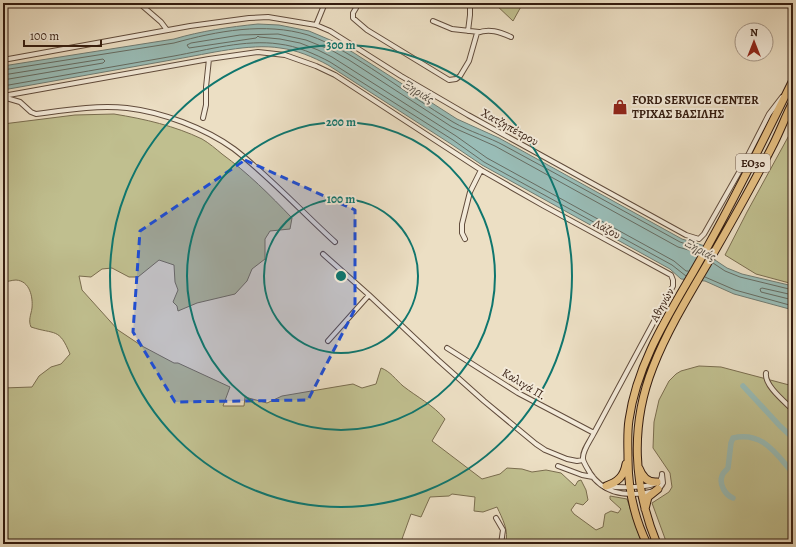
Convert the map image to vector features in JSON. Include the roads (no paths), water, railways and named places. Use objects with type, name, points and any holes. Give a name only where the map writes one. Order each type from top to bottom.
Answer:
[{"type":"main road","name":"Αθηνών","points":[[712,247],[793,80]]},
{"type":"main road","name":"Αθηνών","points":[[647,544],[640,528],[630,491],[628,456],[630,417],[640,375],[651,348],[691,284],[773,144],[793,102]]},
{"type":"main road","name":"Αθηνών","points":[[657,544],[645,511],[640,490],[637,460],[640,416],[649,379],[657,357],[691,284]]},
{"type":"main road","points":[[604,486],[620,479],[628,456]]},
{"type":"main road","points":[[637,460],[645,478],[658,486],[648,497],[645,511]]},
{"type":"street","points":[[139,3],[162,22],[167,30]]},
{"type":"street","points":[[316,25],[325,3]]},
{"type":"street","points":[[468,31],[470,3]]},
{"type":"street","points":[[356,8],[353,13],[353,18],[367,30],[449,80],[456,79],[466,66],[474,48],[476,35],[479,32]]},
{"type":"street","name":"Χατζηπέτρου","points":[[3,60],[167,30],[249,18],[264,17],[316,25],[330,31],[401,76],[461,111],[686,235],[699,239]]},
{"type":"street","points":[[433,21],[444,27],[452,29],[479,32],[498,32],[511,37]]},
{"type":"street","name":"Λάζου","points":[[3,96],[251,52],[285,54],[316,66],[348,83],[482,170],[671,275],[673,277],[674,284]]},
{"type":"street","points":[[203,118],[206,105],[209,59]]},
{"type":"street","name":"Αθηνών","points":[[699,239],[704,234],[769,114],[787,93]]},
{"type":"street","points":[[3,96],[20,102],[31,112],[36,114],[86,107],[127,108],[154,113],[174,119],[233,148],[335,242]]},
{"type":"street","points":[[465,239],[462,233],[462,224],[470,192],[482,170]]},
{"type":"street","points":[[323,254],[438,360],[536,444],[545,450],[567,459],[577,461],[583,460],[593,477],[614,492],[640,490],[658,486]]},
{"type":"street","name":"Αθηνών","points":[[583,460],[585,451],[674,284]]},
{"type":"street","points":[[328,341],[369,295]]},
{"type":"street","name":"Καλιγά Π.","points":[[446,348],[518,393],[594,434]]},
{"type":"street","points":[[766,373],[765,378],[768,384],[793,410]]},
{"type":"street","points":[[558,466],[582,475],[593,477]]},
{"type":"street","points":[[604,486],[622,488],[630,491],[640,490],[651,485],[658,486]]},
{"type":"street","points":[[496,518],[503,530],[501,544]]},
{"type":"water","name":"Ξηριάς","points":[[258,24],[279,25],[309,31],[335,42],[457,119],[499,138],[682,239],[705,246],[715,260],[727,268],[742,274],[793,286],[793,310],[734,294],[705,281],[681,279],[670,269],[482,165],[328,65],[293,50],[268,47],[242,48],[3,90],[3,66],[174,39],[236,26]]},
{"type":"waterway","points":[[743,386],[793,438]]},
{"type":"waterway","points":[[733,498],[730,497],[723,489],[721,482],[723,473],[728,468],[733,438],[753,438],[761,441],[768,446],[793,473]]},
{"type":"place","name":"FORD SERVICE CENTER ΤΡΙΧΑΣ ΒΑΣΙΛΗΣ","points":[[620,107]]}]
